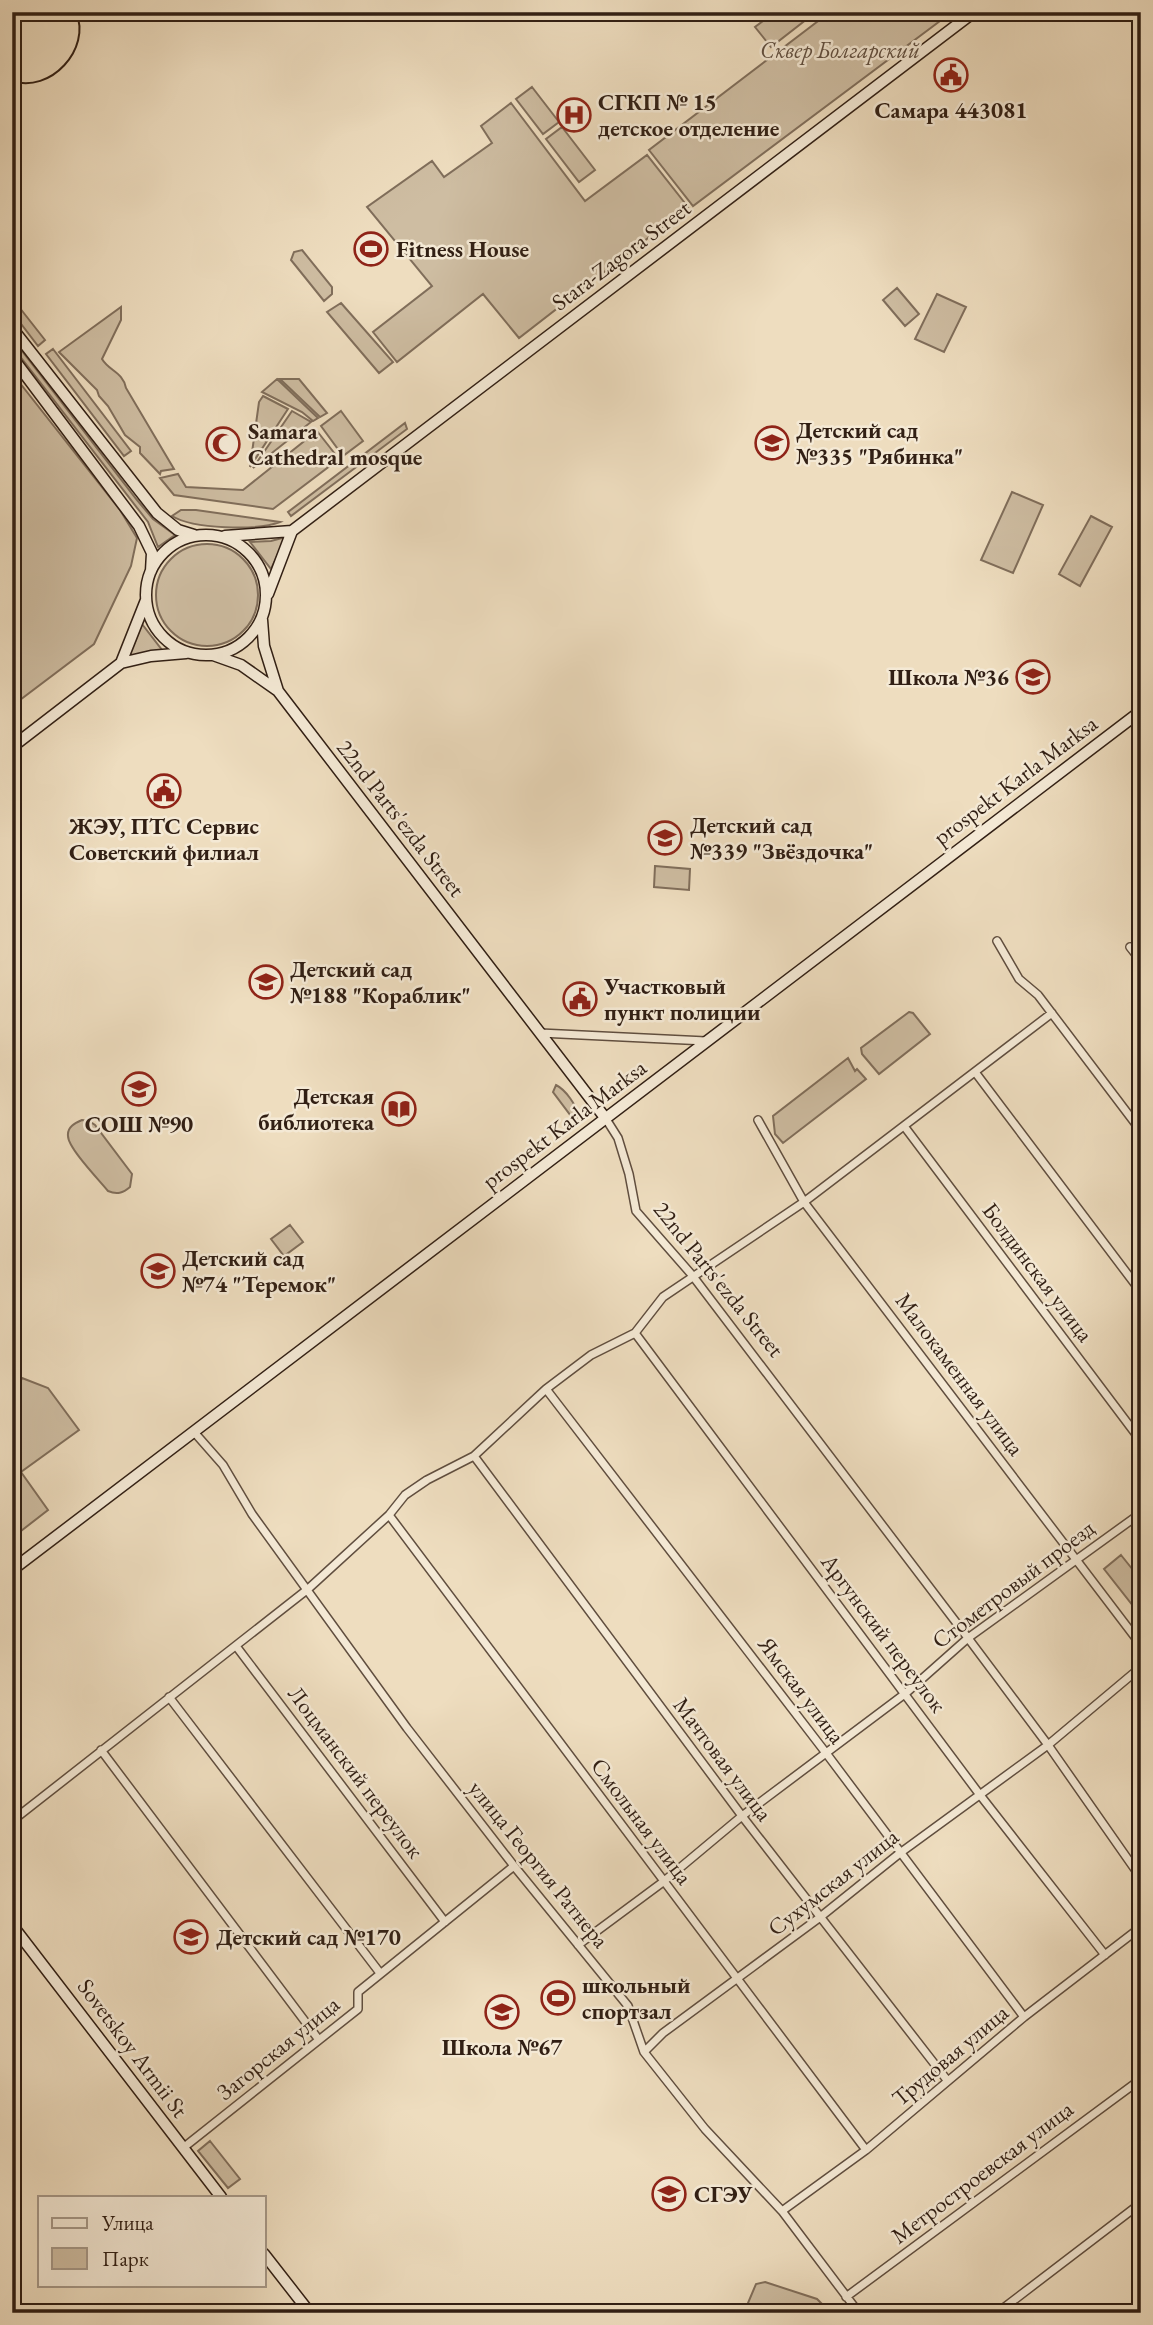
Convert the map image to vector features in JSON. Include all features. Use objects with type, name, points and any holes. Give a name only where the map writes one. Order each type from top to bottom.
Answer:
[{"type":"street","name":"Stara-Zagora Street","points":[[267,600],[279,560],[292,531],[974,12]]},
{"type":"street","points":[[12,328],[158,513],[178,530],[194,536],[292,531]]},
{"type":"street","points":[[12,357],[147,538],[152,553],[146,600],[121,663]]},
{"type":"street","points":[[151,571],[163,554],[178,542],[194,536]]},
{"type":"street","points":[[213,655],[230,650],[250,637],[262,620],[267,600],[264,579],[255,560],[243,546],[225,536]]},
{"type":"street","points":[[146,600],[155,627],[168,642],[189,653]]},
{"type":"street","name":"22nd Parts'ezda Street","points":[[262,620],[264,646],[278,691],[606,1119],[619,1141],[636,1211],[692,1275],[968,1638],[1048,1745],[1141,1878]]},
{"type":"street","points":[[12,747],[121,663],[152,656],[189,653],[213,655],[241,665],[278,691]]},
{"type":"street","name":"prospekt Karla Marksa","points":[[12,1570],[1141,711]]},
{"type":"street","points":[[997,941],[1019,979],[1038,995],[1141,1131]]},
{"type":"street","points":[[1130,947],[1141,961]]},
{"type":"street","points":[[12,1821],[308,1589],[389,1515],[405,1495],[427,1480],[474,1456],[546,1389],[591,1355],[635,1333],[663,1297],[804,1202],[1052,1013]]},
{"type":"street","points":[[540,1032],[707,1041]]},
{"type":"street","points":[[975,1072],[1141,1292]]},
{"type":"street","name":"Малокаменная улица","points":[[758,1120],[804,1202],[1141,1645]]},
{"type":"street","name":"Болдинская улица","points":[[904,1126],[1141,1441]]},
{"type":"street","name":"Аргунский переулок","points":[[635,1333],[980,1795],[1105,1955]]},
{"type":"street","name":"Ямская улица","points":[[546,1389],[826,1753],[1024,2017]]},
{"type":"street","name":"улица Георгия Ратнера","points":[[194,1432],[223,1465],[252,1514],[407,1728],[514,1866],[628,2006],[644,2052],[705,2129],[782,2211],[859,2313]]},
{"type":"street","name":"Мачтовая улица","points":[[474,1456],[819,1918],[947,2080]]},
{"type":"street","name":"Стометровый проезд","points":[[578,1945],[663,1882],[742,1816],[906,1693],[968,1638],[1141,1513]]},
{"type":"street","name":"Смольная улица","points":[[389,1515],[866,2150]]},
{"type":"street","name":"Лоцманский переулок","points":[[236,1646],[445,1922]]},
{"type":"street","name":"Сухумская улица","points":[[644,2052],[663,2033],[819,1918],[900,1853],[1048,1745],[1141,1667]]},
{"type":"street","points":[[169,1698],[380,1973]]},
{"type":"street","points":[[101,1751],[320,2040]]},
{"type":"street","name":"Загорская улица","points":[[183,2148],[358,2009],[358,1992],[514,1866]]},
{"type":"street","name":"Sovetskoy Armii St","points":[[12,1925],[220,2196]]},
{"type":"street","name":"Трудовая улица","points":[[782,2211],[866,2150],[1024,2017],[1141,1927]]},
{"type":"street","name":"Метростроевская улица","points":[[846,2297],[1141,2079]]},
{"type":"street","points":[[997,2313],[1141,2203]]},
{"type":"street","points":[[266,2257],[310,2313]]},
{"type":"green space","points":[[775,12],[816,12],[771,47],[755,27]]},
{"type":"green space","name":"Сквер Болгарский","points":[[830,12],[952,12],[693,206],[649,150]]},
{"type":"green space","points":[[532,87],[559,122],[543,134],[516,99]]},
{"type":"green space","points":[[511,103],[585,201],[647,155],[688,207],[519,338],[483,294],[397,362],[373,332],[432,286],[367,207],[432,161],[444,177],[492,143],[481,126]]},
{"type":"green space","points":[[562,127],[595,170],[579,182],[546,139]]},
{"type":"green space","points":[[302,250],[332,287],[332,294],[324,301],[291,260],[294,252]]},
{"type":"green space","points":[[897,288],[919,314],[905,326],[883,300]]},
{"type":"green space","points":[[937,294],[966,307],[944,352],[915,339]]},
{"type":"green space","points":[[12,298],[45,340],[38,346],[12,312]]},
{"type":"green space","points":[[341,303],[393,362],[379,373],[327,312]]},
{"type":"green space","points":[[121,307],[121,320],[102,359],[122,378],[174,469],[161,471],[160,474],[140,453],[140,447],[125,435],[97,390],[59,352]]},
{"type":"green space","points":[[12,338],[137,500],[153,519],[175,535],[158,547],[148,522],[12,346]]},
{"type":"green space","points":[[53,349],[131,451],[124,456],[46,354]]},
{"type":"green space","points":[[12,373],[120,510],[137,538],[131,566],[94,644],[12,706]]},
{"type":"green space","points":[[277,379],[318,418],[313,421],[302,412],[262,392]]},
{"type":"green space","points":[[280,379],[299,379],[327,413],[320,417]]},
{"type":"green space","points":[[263,396],[288,409],[250,467],[259,402]]},
{"type":"green space","points":[[292,411],[311,422],[253,468]]},
{"type":"green space","points":[[341,411],[363,441],[343,456],[321,426]]},
{"type":"green space","points":[[405,423],[407,429],[291,516],[288,512]]},
{"type":"green space","points":[[317,431],[339,459],[273,509],[174,495],[160,478],[178,474],[186,487],[243,490]]},
{"type":"green space","points":[[1012,492],[1043,505],[1013,573],[981,560]]},
{"type":"green space","points":[[181,510],[280,522],[256,527],[209,526],[172,516]]},
{"type":"green space","points":[[1091,516],[1112,527],[1080,586],[1059,574]]},
{"type":"green space","points":[[286,537],[271,569],[250,542],[271,541]]},
{"type":"green space","points":[[207,544],[226,548],[243,559],[254,576],[258,595],[254,614],[243,631],[226,642],[207,646],[188,642],[171,631],[160,614],[156,595],[160,576],[171,559],[188,548]]},
{"type":"green space","points":[[142,624],[162,650],[128,658]]},
{"type":"green space","points":[[655,866],[690,869],[689,890],[654,887]]},
{"type":"green space","points":[[909,1012],[913,1013],[930,1034],[879,1074],[862,1054],[861,1048]]},
{"type":"green space","points":[[848,1058],[855,1071],[857,1069],[866,1079],[783,1143],[775,1134],[773,1116]]},
{"type":"green space","points":[[556,1085],[576,1107],[579,1116],[574,1120],[553,1092]]},
{"type":"green space","points":[[82,1120],[95,1125],[132,1174],[130,1187],[125,1191],[108,1191],[73,1148],[69,1141],[69,1130]]},
{"type":"green space","points":[[290,1225],[303,1242],[284,1256],[271,1239]]},
{"type":"green space","points":[[22,1378],[48,1388],[79,1430],[21,1472],[48,1510],[12,1538],[12,1400]]},
{"type":"green space","points":[[1121,1555],[1141,1580],[1141,1616],[1104,1569]]},
{"type":"green space","points":[[210,2141],[240,2179],[228,2188],[198,2151]]},
{"type":"green space","points":[[765,2282],[817,2299],[822,2304],[823,2313],[747,2313],[756,2284]]},
{"type":"tram line","points":[[12,81],[40,81],[53,75],[64,65],[73,54],[78,40],[76,12]]},
{"type":"place","name":"Самара 443081","points":[[951,75]]},
{"type":"place","name":"СГКП № 15 детское отделение","points":[[574,115]]},
{"type":"place","name":"Fitness House","points":[[371,249]]},
{"type":"place","name":"Детский сад №335 \"Рябинка\"","points":[[772,443]]},
{"type":"place","name":"Samara Cathedral mosque","points":[[223,444]]},
{"type":"place","name":"Школа №36","points":[[1033,677]]},
{"type":"place","name":"ЖЭУ, ПТС Сервис Советский филиал","points":[[164,791]]},
{"type":"place","name":"Детский сад №339 \"Звёздочка\"","points":[[665,838]]},
{"type":"place","name":"Детский сад №188 \"Кораблик\"","points":[[266,982]]},
{"type":"place","name":"Участковый пункт полиции","points":[[580,999]]},
{"type":"place","name":"СОШ №90","points":[[139,1089]]},
{"type":"place","name":"Детская библиотека","points":[[399,1109]]},
{"type":"place","name":"Детский сад №74 \"Теремок\"","points":[[158,1271]]},
{"type":"place","name":"Детский сад №170","points":[[191,1937]]},
{"type":"place","name":"школьный спортзал","points":[[558,1998]]},
{"type":"place","name":"Школа №67","points":[[502,2012]]},
{"type":"place","name":"СГЭУ","points":[[669,2194]]}]
